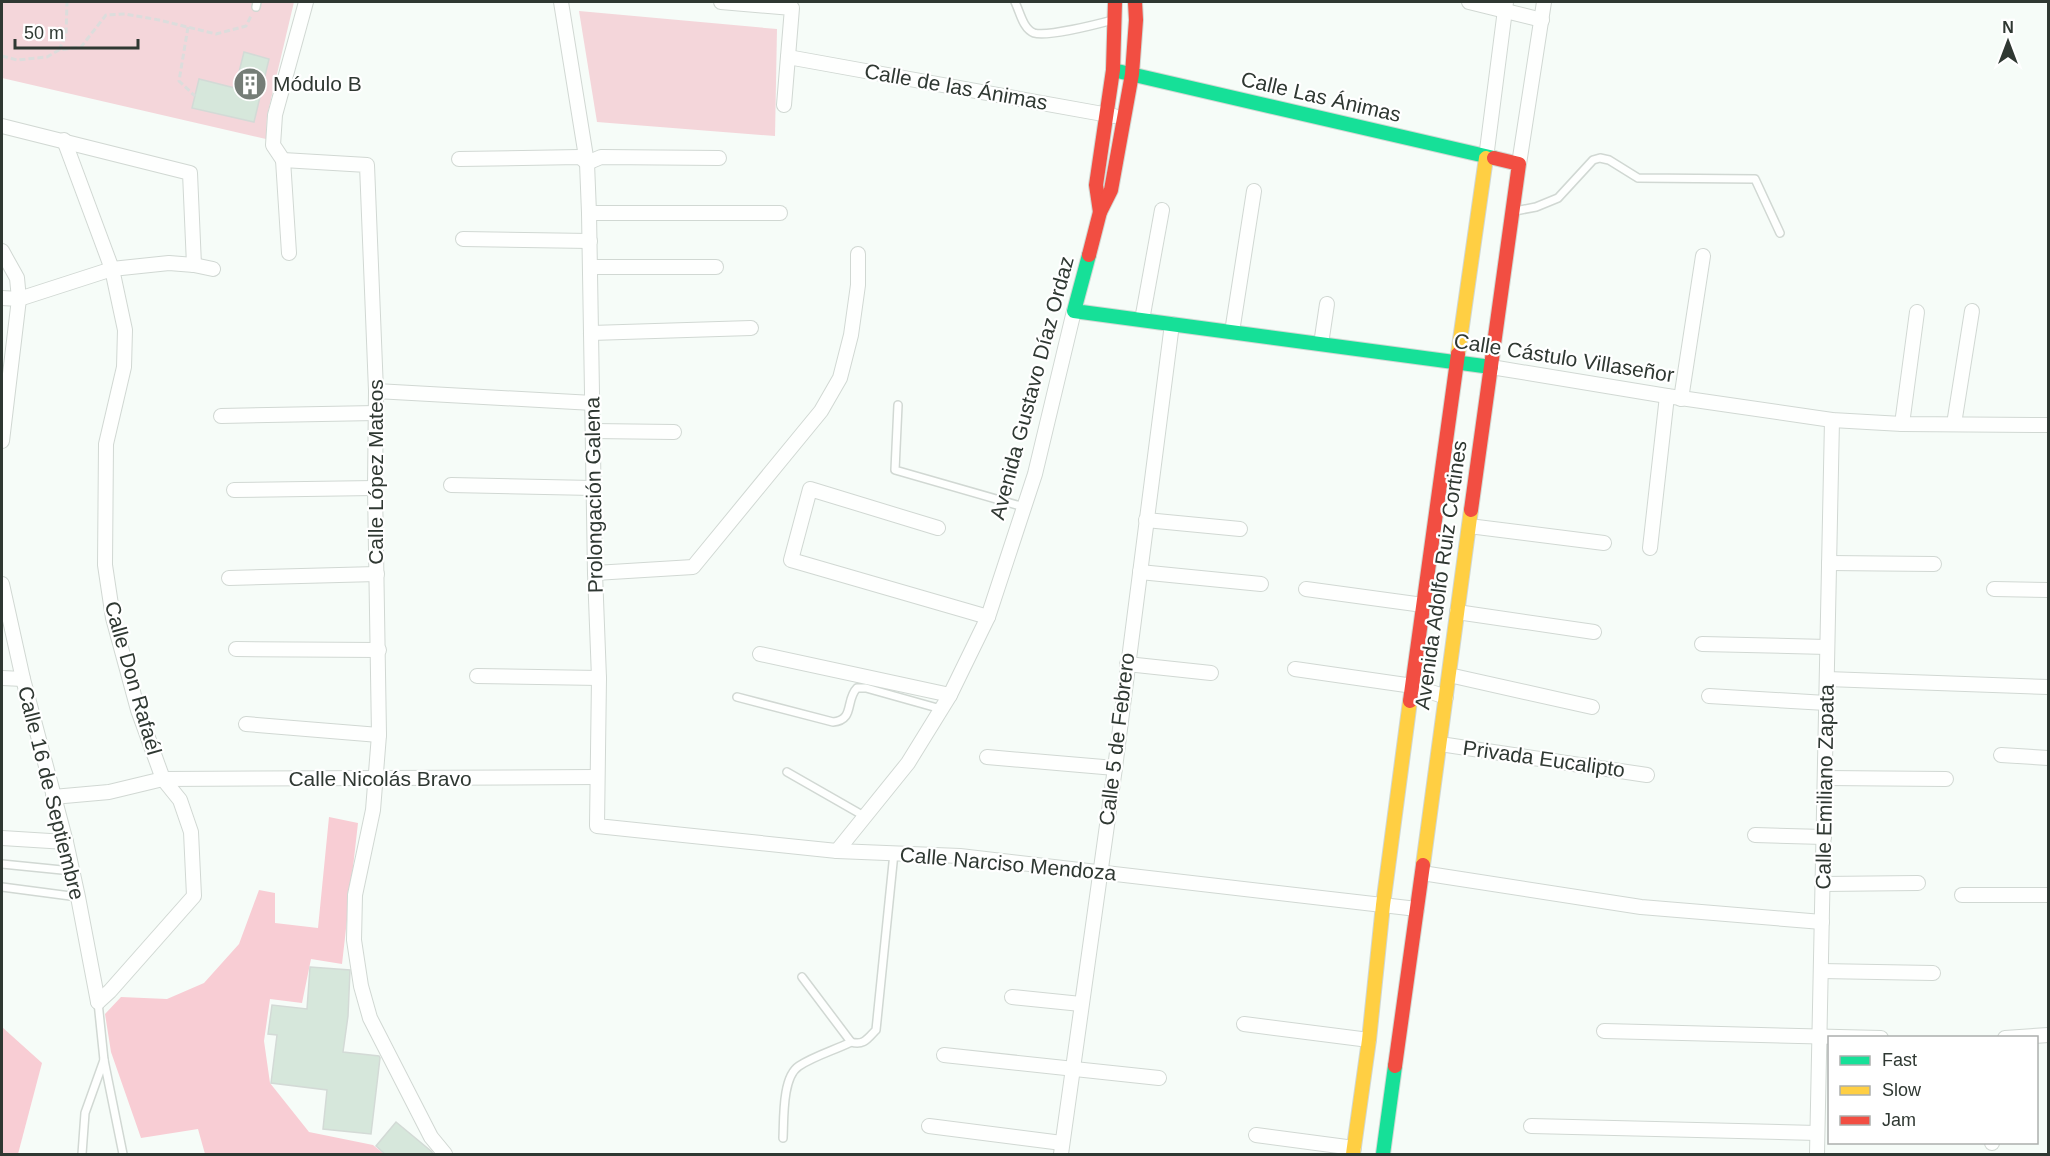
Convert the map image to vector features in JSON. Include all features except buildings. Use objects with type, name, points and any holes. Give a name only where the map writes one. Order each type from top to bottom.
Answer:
[{"type":"street","points":[[289,253],[283,160],[273,145],[273,129],[306,2]]},
{"type":"street","name":"Prolongación Galena","points":[[561,2],[587,163],[598,678],[597,826]]},
{"type":"street","points":[[721,2],[792,5],[784,105]]},
{"type":"street","name":"Avenida Gustavo Díaz Ordaz","points":[[1100,212],[1096,185],[1113,70],[1115,2]]},
{"type":"street","name":"Avenida Gustavo Díaz Ordaz","points":[[837,851],[908,763],[950,695],[988,616],[1035,474],[1100,212],[1111,190],[1132,74],[1135,2]]},
{"type":"street","points":[[1468,2],[1506,6],[1542,20]]},
{"type":"street","name":"Avenida Adolfo Ruiz Cortines","points":[[1354,1151],[1369,1040],[1390,992],[1417,909],[1512,211],[1544,2]]},
{"type":"street","name":"Avenida Adolfo Ruiz Cortines","points":[[1383,1155],[1390,992],[1383,905],[1506,6]]},
{"type":"street","name":"Calle de las Ánimas","points":[[788,57],[1125,118]]},
{"type":"street","name":"Calle Las Ánimas","points":[[1113,70],[1519,164]]},
{"type":"street","points":[[2,126],[190,173],[194,265]]},
{"type":"street","name":"Calle Don Rafaél","points":[[64,140],[112,269],[125,330],[124,367],[106,444],[105,565],[113,618],[138,710],[163,779],[180,800],[190,832],[194,896],[98,1002]]},
{"type":"street","points":[[459,159],[580,157],[587,163],[601,157],[719,158]]},
{"type":"street","name":"Calle López Mateos","points":[[283,160],[367,165],[376,391],[375,488],[379,735],[373,810],[355,895],[354,940],[361,986],[370,1018],[431,1137],[445,1155]]},
{"type":"street","points":[[1232,332],[1254,191]]},
{"type":"street","points":[[1142,320],[1162,210]]},
{"type":"street","points":[[589,213],[780,213]]},
{"type":"street","points":[[463,239],[590,241]]},
{"type":"street","points":[[2,251],[17,278],[19,299],[4,395],[2,441]]},
{"type":"street","points":[[595,573],[693,567],[820,411],[840,378],[851,335],[858,285],[858,254]]},
{"type":"street","points":[[1682,399],[1703,256]]},
{"type":"street","points":[[2,298],[19,299],[112,269],[169,263],[213,269]]},
{"type":"street","points":[[590,267],[716,267]]},
{"type":"street","points":[[1321,344],[1327,304]]},
{"type":"street","name":"Calle Cástulo Villaseñor","points":[[1074,311],[1491,366],[1682,399],[1832,420],[1902,424],[2049,425]]},
{"type":"street","points":[[1954,424],[1972,311]]},
{"type":"street","points":[[1902,424],[1917,312]]},
{"type":"street","name":"Calle 5 de Febrero","points":[[1061,1149],[1100,873],[1172,324]]},
{"type":"street","points":[[591,333],[751,328]]},
{"type":"street","points":[[376,391],[593,403]]},
{"type":"street","points":[[1650,548],[1667,396]]},
{"type":"street","points":[[220,416],[376,413]]},
{"type":"street","name":"Calle Emiliano Zapata","points":[[1817,1155],[1817,1133],[1824,1103],[1819,1037],[1825,778],[1820,703],[1827,679],[1832,420]]},
{"type":"street","points":[[593,431],[674,432]]},
{"type":"street","points":[[451,485],[593,488]]},
{"type":"street","points":[[234,490],[375,488]]},
{"type":"street","points":[[938,528],[810,489],[791,560],[988,616]]},
{"type":"street","points":[[1146,520],[1240,529]]},
{"type":"street","points":[[1469,526],[1604,543]]},
{"type":"street","points":[[1829,562],[1934,564]]},
{"type":"street","points":[[1140,572],[1261,584]]},
{"type":"street","points":[[229,578],[377,574]]},
{"type":"street","name":"Calle 16 de Septiembre","points":[[2,584],[23,679],[66,842],[98,1002]]},
{"type":"street","points":[[1306,589],[1423,605]]},
{"type":"street","points":[[1994,589],[2049,590]]},
{"type":"street","points":[[1457,612],[1594,632]]},
{"type":"street","points":[[1702,644],[1827,647]]},
{"type":"street","points":[[236,649],[379,650]]},
{"type":"street","points":[[760,654],[950,695]]},
{"type":"street","points":[[1127,664],[1211,673]]},
{"type":"street","points":[[1295,669],[1413,686],[1446,697]]},
{"type":"street","points":[[1449,675],[1592,707]]},
{"type":"street","points":[[477,676],[598,678]]},
{"type":"street","points":[[2,678],[23,679]]},
{"type":"street","points":[[1827,679],[2049,687]]},
{"type":"street","points":[[1709,696],[1820,703]]},
{"type":"street","points":[[246,724],[379,735]]},
{"type":"street","name":"Privada Eucalipto","points":[[1440,744],[1647,775]]},
{"type":"street","points":[[2001,755],[2049,758]]},
{"type":"street","points":[[987,757],[1114,768]]},
{"type":"street","name":"Calle Nicolás Bravo","points":[[53,796],[109,792],[163,779],[597,777]]},
{"type":"street","points":[[1825,778],[1946,779]]},
{"type":"street","name":"Calle Narciso Mendoza","points":[[597,826],[837,851],[960,856],[1417,909]]},
{"type":"street","points":[[1755,835],[1824,837]]},
{"type":"street","points":[[2,838],[66,842]]},
{"type":"street","points":[[1422,873],[1641,906],[1822,922]]},
{"type":"street","points":[[1823,884],[1918,884]]},
{"type":"street","points":[[1962,895],[2049,895]]},
{"type":"street","points":[[1821,971],[1933,973]]},
{"type":"street","points":[[1012,997],[1081,1004]]},
{"type":"street","points":[[1244,1024],[1369,1040]]},
{"type":"street","points":[[1604,1031],[1828,1037]]},
{"type":"street","points":[[944,1055],[1159,1078]]},
{"type":"street","points":[[928,1126],[1061,1149]]},
{"type":"street","points":[[1531,1126],[1817,1133]]},
{"type":"street","points":[[1256,1135],[1354,1151]]},
{"type":"lane","points":[[1015,2],[1025,26],[1034,33],[1046,34],[1115,20]]},
{"type":"lane","points":[[1512,211],[1536,207],[1558,198],[1593,160],[1600,158],[1609,160],[1638,178],[1755,179],[1780,233]]},
{"type":"lane","points":[[898,405],[895,470],[1024,507]]},
{"type":"lane","points":[[737,697],[833,722],[847,717],[852,693],[857,688],[866,688],[941,709]]},
{"type":"lane","points":[[788,772],[864,816]]},
{"type":"lane","points":[[802,977],[851,1042],[858,1044],[866,1041],[876,1029],[894,853]]},
{"type":"lane","points":[[2,864],[72,871]]},
{"type":"lane","points":[[2,886],[78,897]]},
{"type":"lane","points":[[98,1002],[104,1060],[123,1155]]},
{"type":"lane","points":[[783,1138],[786,1095],[790,1076],[798,1066],[851,1042]]},
{"type":"lane","points":[[82,1155],[85,1113],[104,1060]]},
{"type":"path","points":[[58,50],[66,35],[68,2]]},
{"type":"path","points":[[2,56],[17,60],[47,57],[58,50],[81,47],[106,15],[125,14],[216,34],[246,26],[257,4]]},
{"type":"path","points":[[188,27],[179,81],[195,96]]},
{"type":"shaded area","points":[[2,2],[294,2],[267,116],[266,139],[2,78]]},
{"type":"shaded area","points":[[579,11],[777,29],[775,136],[597,122]]},
{"type":"shaded area","points":[[329,817],[358,823],[342,964],[311,959],[302,1003],[270,999],[264,1041],[270,1083],[309,1132],[373,1145],[384,1154],[205,1154],[198,1129],[141,1138],[111,1052],[105,1014],[121,997],[167,999],[204,983],[239,944],[259,890],[275,893],[275,923],[318,928]]},
{"type":"shaded area","points":[[2,1027],[42,1063],[18,1154],[2,1154]]},
{"type":"traffic: fast","points":[[1113,70],[1494,158]]},
{"type":"traffic: fast","points":[[1089,255],[1074,311],[1491,367]]},
{"type":"traffic: fast","points":[[1383,1154],[1395,1066]]},
{"type":"traffic: slow","points":[[1458,354],[1486,158]]},
{"type":"traffic: slow","points":[[1423,865],[1471,510]]},
{"type":"traffic: slow","points":[[1353,1154],[1410,701]]},
{"type":"traffic: jam","points":[[1100,212],[1096,185],[1113,70],[1115,2]]},
{"type":"traffic: jam","points":[[1089,255],[1100,212],[1111,190],[1132,74],[1135,2]]},
{"type":"traffic: jam","points":[[1471,510],[1519,164],[1494,158]]},
{"type":"traffic: jam","points":[[1410,701],[1458,354]]},
{"type":"traffic: jam","points":[[1395,1066],[1423,865]]},
{"type":"place","name":"Módulo B","points":[[250,84]]}]
